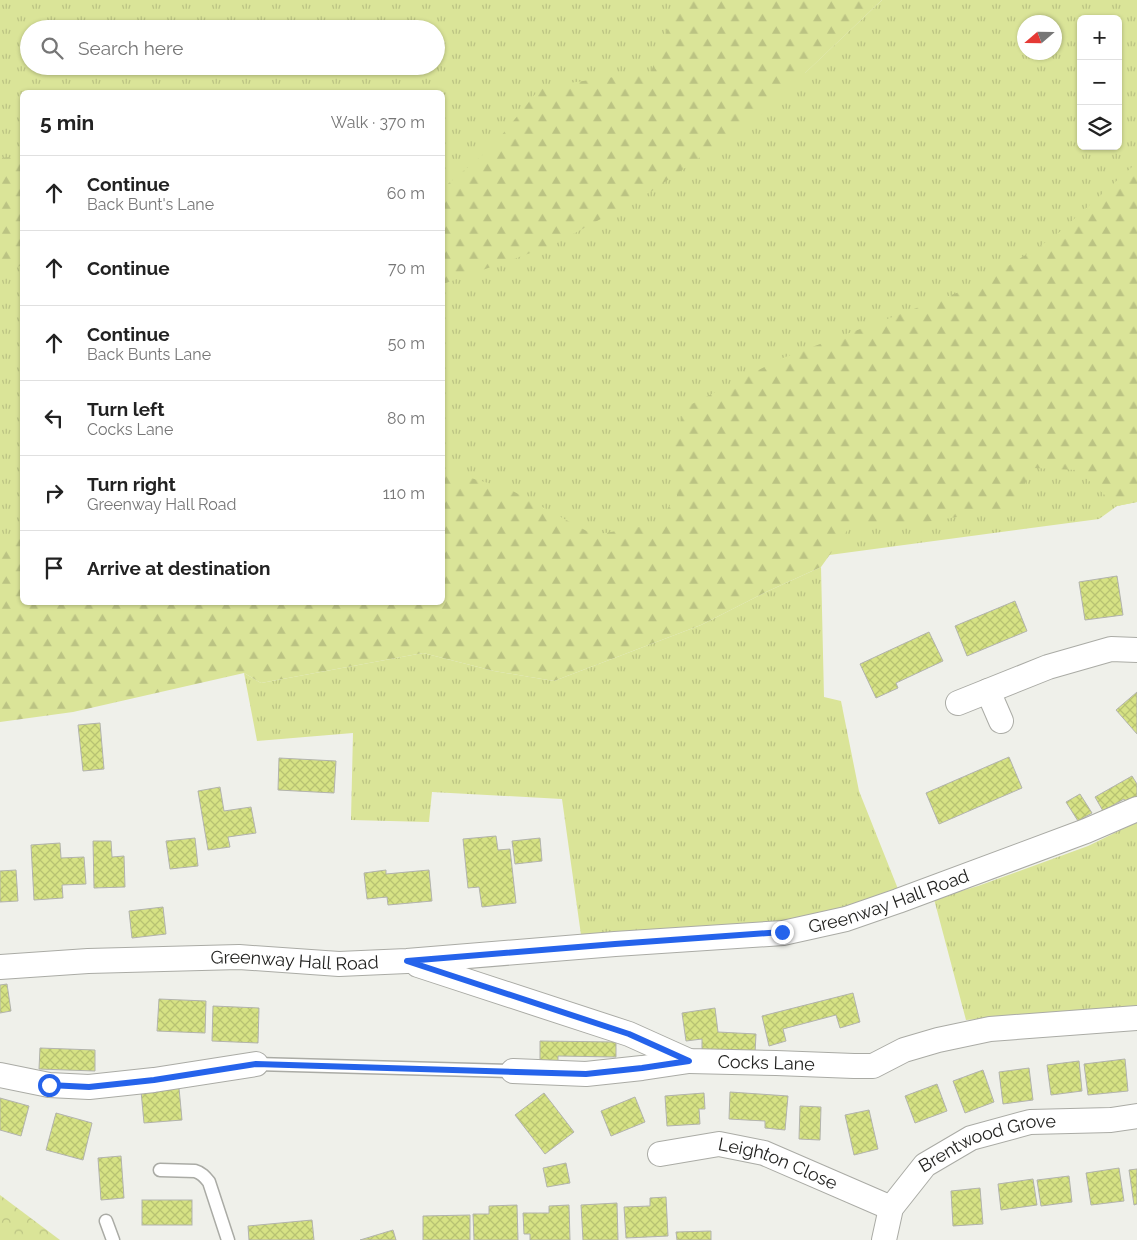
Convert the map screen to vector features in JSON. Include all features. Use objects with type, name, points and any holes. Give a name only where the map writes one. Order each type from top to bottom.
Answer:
[{"type":"street","points":[[958,703],[1048,667],[1110,649],[1137,650]]},
{"type":"street","points":[[988,691],[1001,721]]},
{"type":"street","name":"Greenway Hall Road","points":[[0,967],[88,961],[239,957],[339,964],[407,961],[782,932],[846,919],[898,901],[1086,831],[1137,809]]},
{"type":"street","name":"Cocks Lane","points":[[407,961],[629,1034],[689,1061],[873,1066],[904,1050],[938,1040],[990,1029],[1137,1018]]},
{"type":"street","points":[[513,1071],[586,1074],[689,1061]]},
{"type":"street","points":[[0,1075],[49,1085],[89,1087],[154,1080],[256,1064]]},
{"type":"street","name":"Brentwood Grove","points":[[884,1240],[891,1208],[925,1165],[971,1138],[1030,1122],[1111,1120],[1137,1116]]},
{"type":"street","name":"Leighton Close","points":[[660,1154],[719,1144],[764,1153],[891,1208]]},
{"type":"lane","points":[[256,1064],[513,1071]]},
{"type":"lane","points":[[160,1170],[195,1170],[205,1177],[209,1182],[228,1240]]},
{"type":"lane","points":[[106,1221],[112,1240]]},
{"type":"green space","points":[[0,0],[754,0],[805,73],[882,0],[1137,0],[1137,502],[1117,506],[1099,519],[471,603],[0,688]]},
{"type":"green space","points":[[679,0],[882,0],[762,114],[652,191],[553,245],[445,283],[445,186],[492,147],[541,87],[650,74]]},
{"type":"green space","points":[[20,156],[20,266],[0,275],[0,158]]},
{"type":"green space","points":[[1137,165],[1137,502],[1117,506],[1077,470],[1033,468],[1012,508],[914,524],[851,525],[821,567],[701,625],[554,681],[494,671],[423,653],[261,683],[244,673],[73,712],[0,722],[0,544],[20,539],[20,605],[445,605],[445,471],[509,489],[594,535],[656,524],[677,496],[670,450],[686,407],[780,359],[978,285],[1054,237],[1132,167]]},
{"type":"green space","points":[[821,567],[824,697],[841,701],[859,791],[900,894],[832,912],[767,925],[581,935],[562,799],[432,792],[429,822],[351,820],[353,733],[257,741],[244,673],[261,683],[423,653],[494,671],[554,681],[701,625]]},
{"type":"green space","points":[[1137,822],[1137,1008],[966,1020],[934,899],[978,886],[1088,846]]},
{"type":"green space","points":[[0,1195],[60,1240],[0,1240]]},
{"type":"building","points":[[1117,576],[1123,615],[1085,620],[1079,582]]},
{"type":"building","points":[[1015,601],[1027,631],[967,656],[955,626]]},
{"type":"building","points":[[929,632],[943,661],[896,683],[898,688],[876,698],[860,664]]},
{"type":"building","points":[[1137,692],[1137,734],[1116,710]]},
{"type":"building","points":[[100,723],[104,769],[83,771],[78,725]]},
{"type":"building","points":[[1009,757],[1022,788],[939,824],[926,793]]},
{"type":"building","points":[[279,758],[336,761],[334,793],[278,790]]},
{"type":"building","points":[[1132,776],[1137,784],[1137,805],[1130,809],[1124,799],[1103,811],[1095,797]]},
{"type":"building","points":[[220,787],[224,811],[251,807],[256,833],[228,837],[230,847],[208,850],[198,791]]},
{"type":"building","points":[[1080,794],[1092,813],[1078,821],[1066,802]]},
{"type":"building","points":[[496,836],[498,850],[510,849],[516,903],[482,907],[479,887],[468,888],[463,839]]},
{"type":"building","points":[[195,838],[198,866],[170,869],[166,841]]},
{"type":"building","points":[[540,838],[542,861],[515,864],[512,841]]},
{"type":"building","points":[[93,841],[111,841],[112,857],[124,856],[125,887],[94,888]]},
{"type":"building","points":[[60,843],[61,858],[84,857],[86,884],[62,885],[63,898],[34,900],[31,845]]},
{"type":"building","points":[[16,870],[18,901],[0,902],[0,871]]},
{"type":"building","points":[[386,870],[386,874],[429,870],[432,901],[388,905],[387,897],[367,899],[364,873]]},
{"type":"building","points":[[163,907],[166,934],[132,938],[129,911]]},
{"type":"building","points":[[7,984],[11,1011],[0,1013],[0,985]]},
{"type":"building","points":[[853,993],[860,1022],[840,1028],[836,1015],[783,1029],[786,1041],[769,1046],[762,1016]]},
{"type":"building","points":[[159,999],[206,1001],[205,1033],[157,1031]]},
{"type":"building","points":[[213,1006],[259,1008],[258,1043],[212,1041]]},
{"type":"building","points":[[715,1008],[718,1032],[756,1034],[755,1053],[702,1050],[702,1039],[686,1041],[682,1013]]},
{"type":"building","points":[[540,1041],[616,1042],[616,1057],[558,1056],[558,1066],[540,1065]]},
{"type":"building","points":[[40,1048],[95,1050],[95,1071],[39,1069]]},
{"type":"building","points":[[1125,1059],[1128,1091],[1088,1095],[1084,1064]]},
{"type":"building","points":[[1079,1061],[1082,1091],[1051,1095],[1047,1065]]},
{"type":"building","points":[[1029,1068],[1033,1100],[1003,1104],[999,1072]]},
{"type":"building","points":[[983,1070],[994,1102],[965,1113],[953,1081]]},
{"type":"building","points":[[937,1084],[947,1111],[915,1123],[905,1096]]},
{"type":"building","points":[[179,1088],[182,1120],[144,1123],[141,1091]]},
{"type":"building","points":[[730,1092],[788,1096],[785,1130],[765,1128],[765,1121],[729,1119]]},
{"type":"building","points":[[544,1093],[574,1132],[545,1154],[515,1115]]},
{"type":"building","points":[[704,1093],[705,1109],[699,1109],[700,1124],[667,1126],[665,1096]]},
{"type":"building","points":[[635,1097],[645,1122],[611,1136],[601,1111]]},
{"type":"building","points":[[0,1098],[29,1106],[21,1136],[0,1130]]},
{"type":"building","points":[[800,1106],[821,1107],[820,1140],[799,1139]]},
{"type":"building","points":[[869,1110],[878,1149],[854,1155],[845,1115]]},
{"type":"building","points":[[56,1113],[92,1123],[83,1160],[46,1150]]},
{"type":"building","points":[[121,1156],[124,1198],[101,1200],[98,1158]]},
{"type":"building","points":[[566,1163],[570,1183],[547,1187],[543,1168]]},
{"type":"building","points":[[1119,1168],[1124,1201],[1091,1205],[1086,1173]]},
{"type":"building","points":[[1137,1169],[1137,1204],[1134,1205],[1129,1170]]},
{"type":"building","points":[[1069,1176],[1072,1202],[1041,1206],[1037,1180]]},
{"type":"building","points":[[1033,1179],[1037,1205],[1001,1210],[998,1184]]},
{"type":"building","points":[[980,1188],[983,1224],[953,1226],[951,1191]]},
{"type":"building","points":[[666,1197],[668,1236],[626,1238],[624,1207],[650,1206],[650,1198]]},
{"type":"building","points":[[142,1200],[192,1200],[192,1225],[142,1225]]},
{"type":"building","points":[[617,1203],[618,1240],[583,1240],[581,1205]]},
{"type":"building","points":[[517,1205],[518,1240],[474,1240],[473,1214],[489,1214],[489,1206]]},
{"type":"building","points":[[569,1205],[570,1240],[530,1240],[530,1234],[524,1234],[523,1213],[549,1213],[549,1206]]},
{"type":"building","points":[[470,1215],[470,1240],[423,1240],[423,1216]]},
{"type":"building","points":[[312,1220],[314,1240],[249,1240],[248,1226]]},
{"type":"building","points":[[393,1230],[396,1240],[360,1240]]},
{"type":"building","points":[[711,1231],[711,1240],[677,1240],[676,1232]]},
{"type":"route","points":[[49,1085],[89,1087],[154,1080],[256,1064],[586,1074],[689,1061],[629,1034],[407,961],[782,932]]}]
